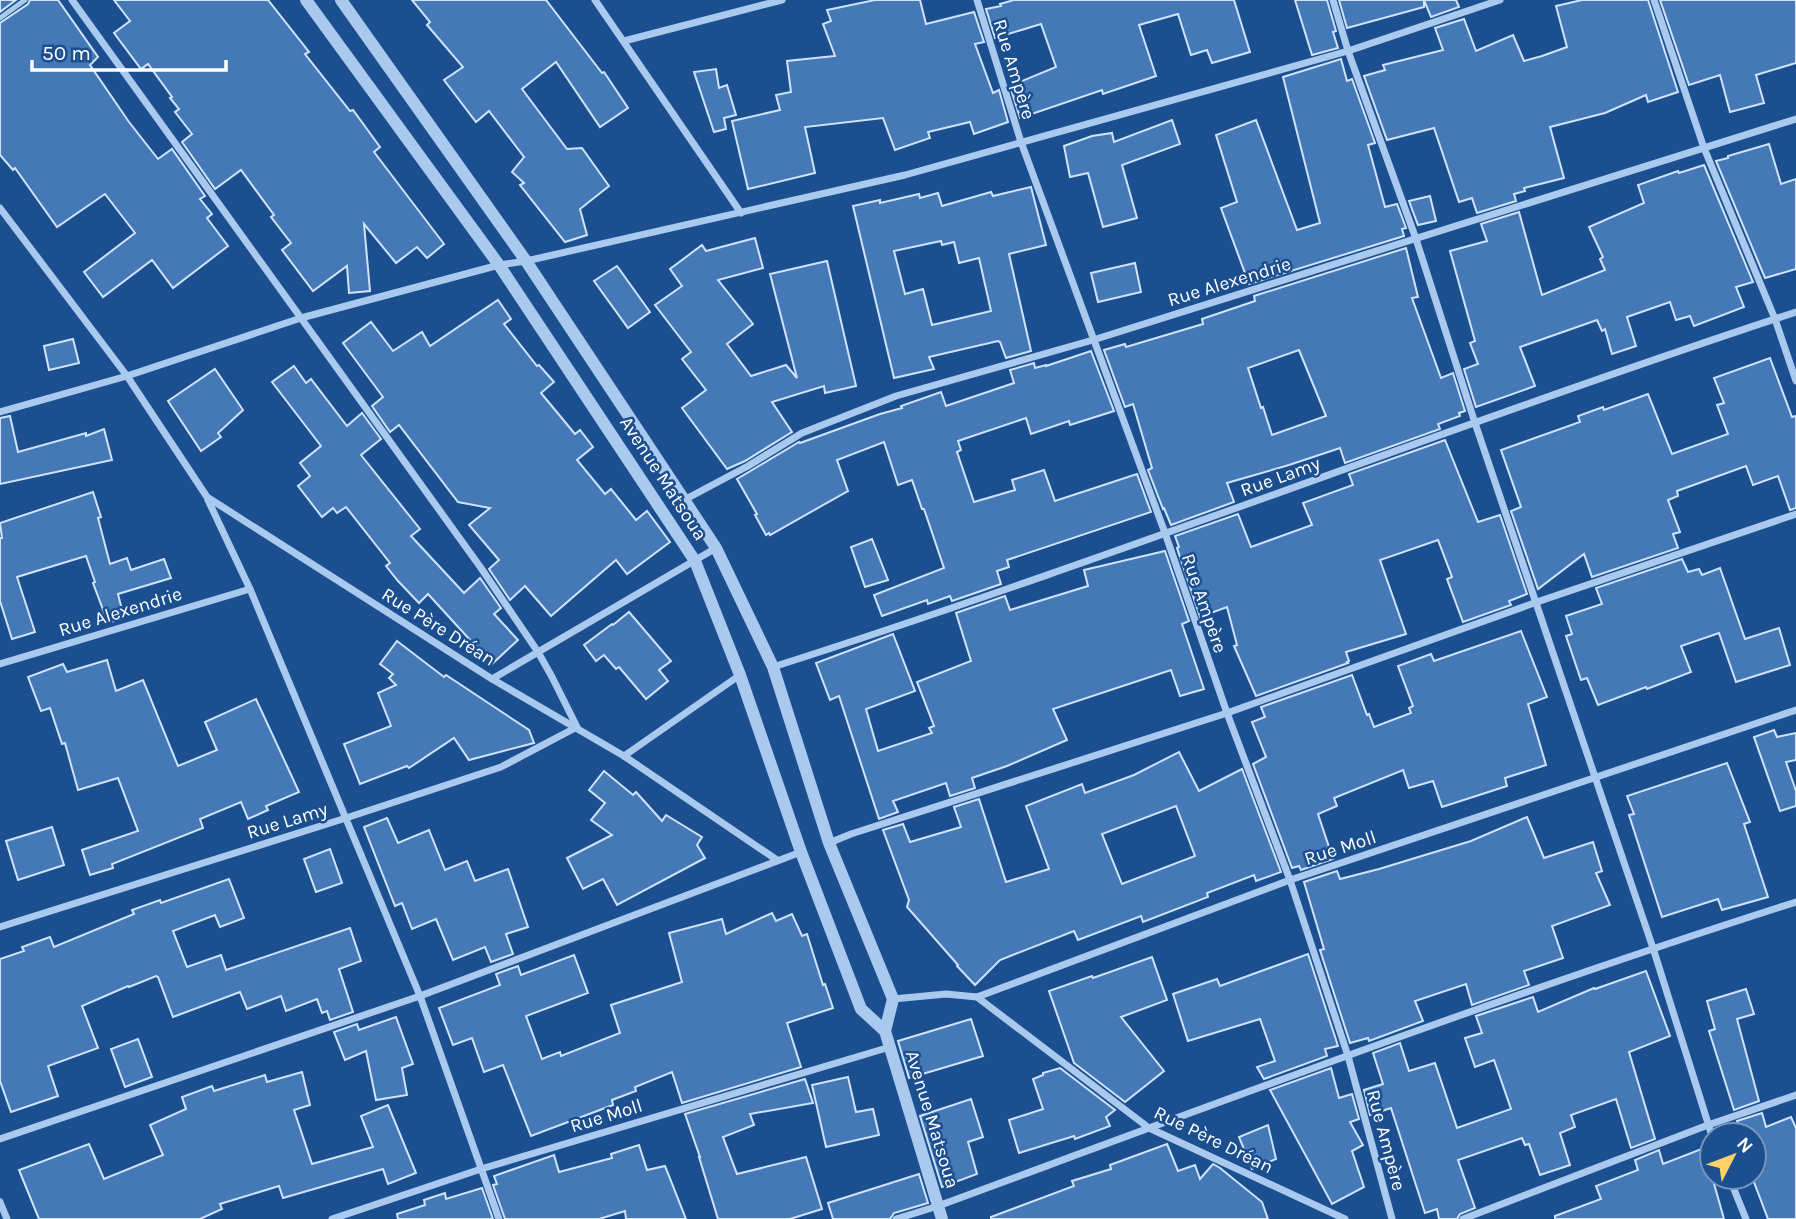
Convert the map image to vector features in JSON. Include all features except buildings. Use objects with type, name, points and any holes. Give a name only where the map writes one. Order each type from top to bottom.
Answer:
[{"type":"street","points":[[72,0],[473,557],[538,652],[576,727]]},
{"type":"street","name":"Avenue Matsoua","points":[[306,0],[499,265],[695,561],[740,675],[801,852],[861,1009],[886,1031]]},
{"type":"street","name":"Avenue Matsoua","points":[[341,0],[526,261],[716,548],[773,667],[829,843],[893,999],[886,1031],[942,1219]]},
{"type":"street","points":[[595,0],[741,213]]},
{"type":"street","points":[[624,41],[782,0]]},
{"type":"street","name":"Rue Ampère","points":[[977,0],[1021,142],[1290,880],[1348,1056],[1392,1219]]},
{"type":"street","points":[[1334,0],[1348,51],[1416,239],[1475,423],[1653,948],[1707,1121]]},
{"type":"street","points":[[0,412],[127,376],[301,318],[499,265],[905,175],[1348,51],[1500,0]]},
{"type":"street","points":[[1654,0],[1704,148],[1775,319],[1796,381]]},
{"type":"street","name":"Rue Alexendrie","points":[[684,500],[802,433],[896,396],[1093,340],[1796,119]]},
{"type":"street","name":"Rue Père Dréan","points":[[0,208],[127,376],[207,497],[492,679],[624,757],[777,860]]},
{"type":"street","name":"Rue Lamy","points":[[773,667],[1796,312]]},
{"type":"street","points":[[207,497],[250,589],[420,996],[499,1219]]},
{"type":"street","points":[[829,843],[1227,713],[1796,514]]},
{"type":"street","points":[[492,679],[716,548]]},
{"type":"street","name":"Rue Alexendrie","points":[[0,664],[250,589]]},
{"type":"street","points":[[624,757],[740,675]]},
{"type":"street","name":"Rue Moll","points":[[893,999],[946,994],[977,997],[1290,880],[1796,710]]},
{"type":"street","name":"Rue Lamy","points":[[0,927],[501,768],[576,727]]},
{"type":"street","points":[[0,1139],[420,996],[801,852]]},
{"type":"street","points":[[896,1219],[1653,948],[1796,902]]},
{"type":"street","name":"Rue Père Dréan","points":[[977,997],[1149,1128],[1345,1219]]},
{"type":"street","name":"Rue Moll","points":[[332,1219],[481,1169],[891,1047]]},
{"type":"street","points":[[1720,1121],[1796,1095]]},
{"type":"street","points":[[1462,1219],[1698,1129]]},
{"type":"street","points":[[1735,1191],[1746,1219]]},
{"type":"street","points":[[0,1202],[7,1219]]},
{"type":"lane","points":[[0,18],[24,0]]}]
